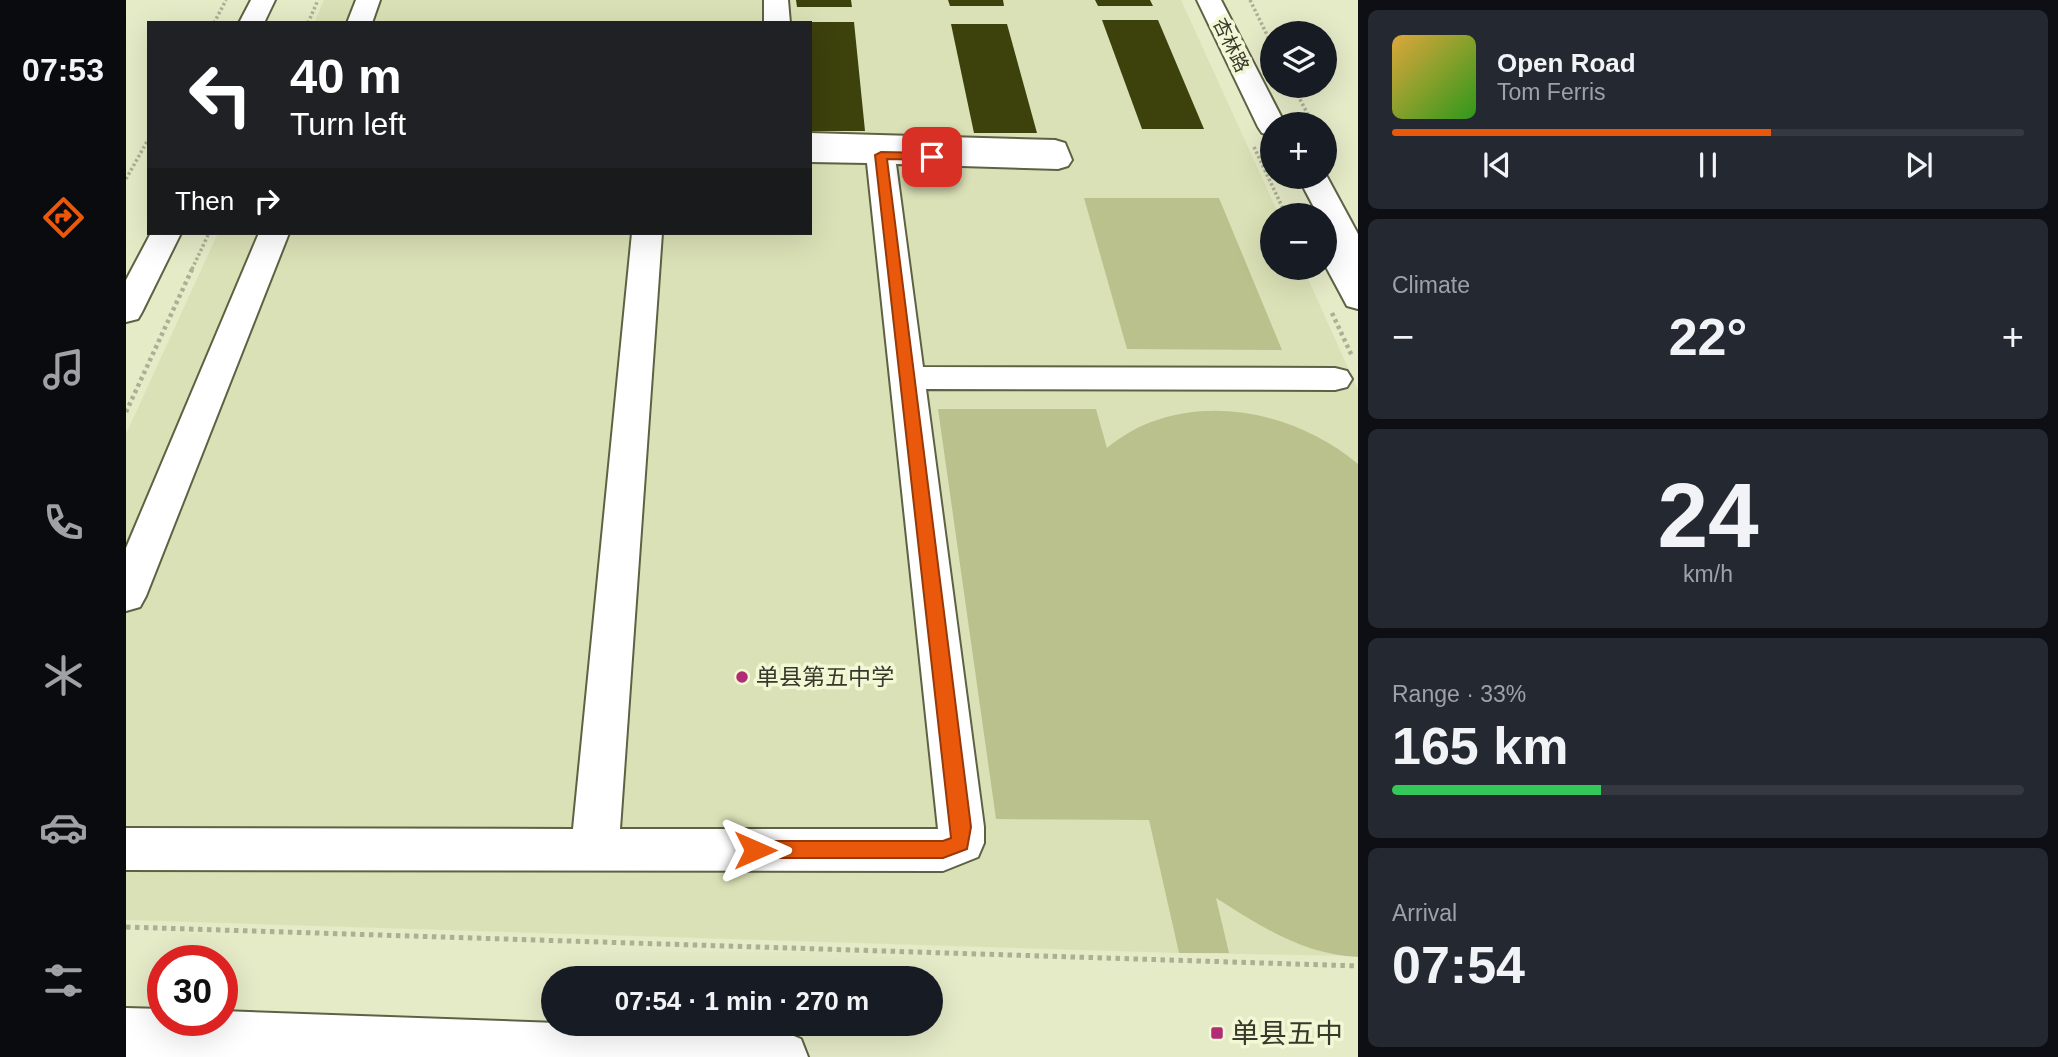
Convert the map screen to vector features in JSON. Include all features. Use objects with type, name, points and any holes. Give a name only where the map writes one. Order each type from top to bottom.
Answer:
[{"type":"street","points":[[252,21],[263,0]]},
{"type":"street","points":[[272,21],[283,0]]},
{"type":"street","points":[[360,21],[368,0]]},
{"type":"street","points":[[776,0],[777,21]]},
{"type":"street","name":"杏林路","points":[[1209,0],[1265,112]]},
{"type":"street","name":"杏林路","points":[[1223,0],[1280,112]]},
{"type":"street","points":[[812,141],[880,149],[1058,160],[1055,149],[880,149],[812,153]]},
{"type":"street","points":[[126,849],[943,850],[961,843],[880,149]]},
{"type":"street","points":[[1319,189],[1358,263]]},
{"type":"street","points":[[126,264],[147,224]]},
{"type":"street","points":[[126,312],[165,235]]},
{"type":"street","points":[[126,596],[273,235]]},
{"type":"street","points":[[595,849],[647,235]]},
{"type":"street","points":[[1337,257],[1358,299]]},
{"type":"street","points":[[907,378],[1344,369]]},
{"type":"street","points":[[126,1032],[782,1057]]},
{"type":"path","points":[[215,21],[226,0]]},
{"type":"path","points":[[309,21],[318,0]]},
{"type":"path","points":[[1250,0],[1260,21]]},
{"type":"path","points":[[126,179],[147,142]]},
{"type":"path","points":[[126,412],[208,235]]},
{"type":"path","points":[[1326,302],[1344,369]]},
{"type":"path","points":[[126,927],[1358,966]]},
{"type":"shaded area","name":"单县第五中学","points":[[324,0],[1181,0],[1260,173],[1260,189],[1267,189],[1274,203],[1260,203],[1260,280],[1308,280],[1358,390],[1358,956],[1179,953],[126,920],[126,434],[217,235],[812,235],[812,21],[315,21]]},
{"type":"shaded area","points":[[1084,198],[1219,198],[1282,350],[1127,349]]},
{"type":"shaded area","points":[[938,409],[1096,409],[1107,448],[1136,429],[1167,417],[1200,411],[1234,412],[1267,418],[1300,429],[1330,444],[1358,464],[1358,957],[1319,951],[1301,945],[1216,898],[1229,953],[1179,953],[1149,820],[996,819]]},
{"type":"building","points":[[796,0],[851,0],[852,7],[797,7]]},
{"type":"building","points":[[948,0],[1003,0],[1004,6],[950,6]]},
{"type":"building","points":[[1095,0],[1150,0],[1153,6],[1098,6]]},
{"type":"building","points":[[1102,20],[1158,20],[1204,129],[1142,129]]},
{"type":"building","points":[[812,22],[854,22],[865,131],[812,131]]},
{"type":"building","points":[[951,24],[1007,24],[1037,133],[974,133]]},
{"type":"place","name":"单县第五中学","points":[[742,677]]},
{"type":"place","name":"单县五中","points":[[1217,1033]]},
{"type":"route","points":[[755,850],[943,850],[961,843],[881,155],[932,157]]}]
